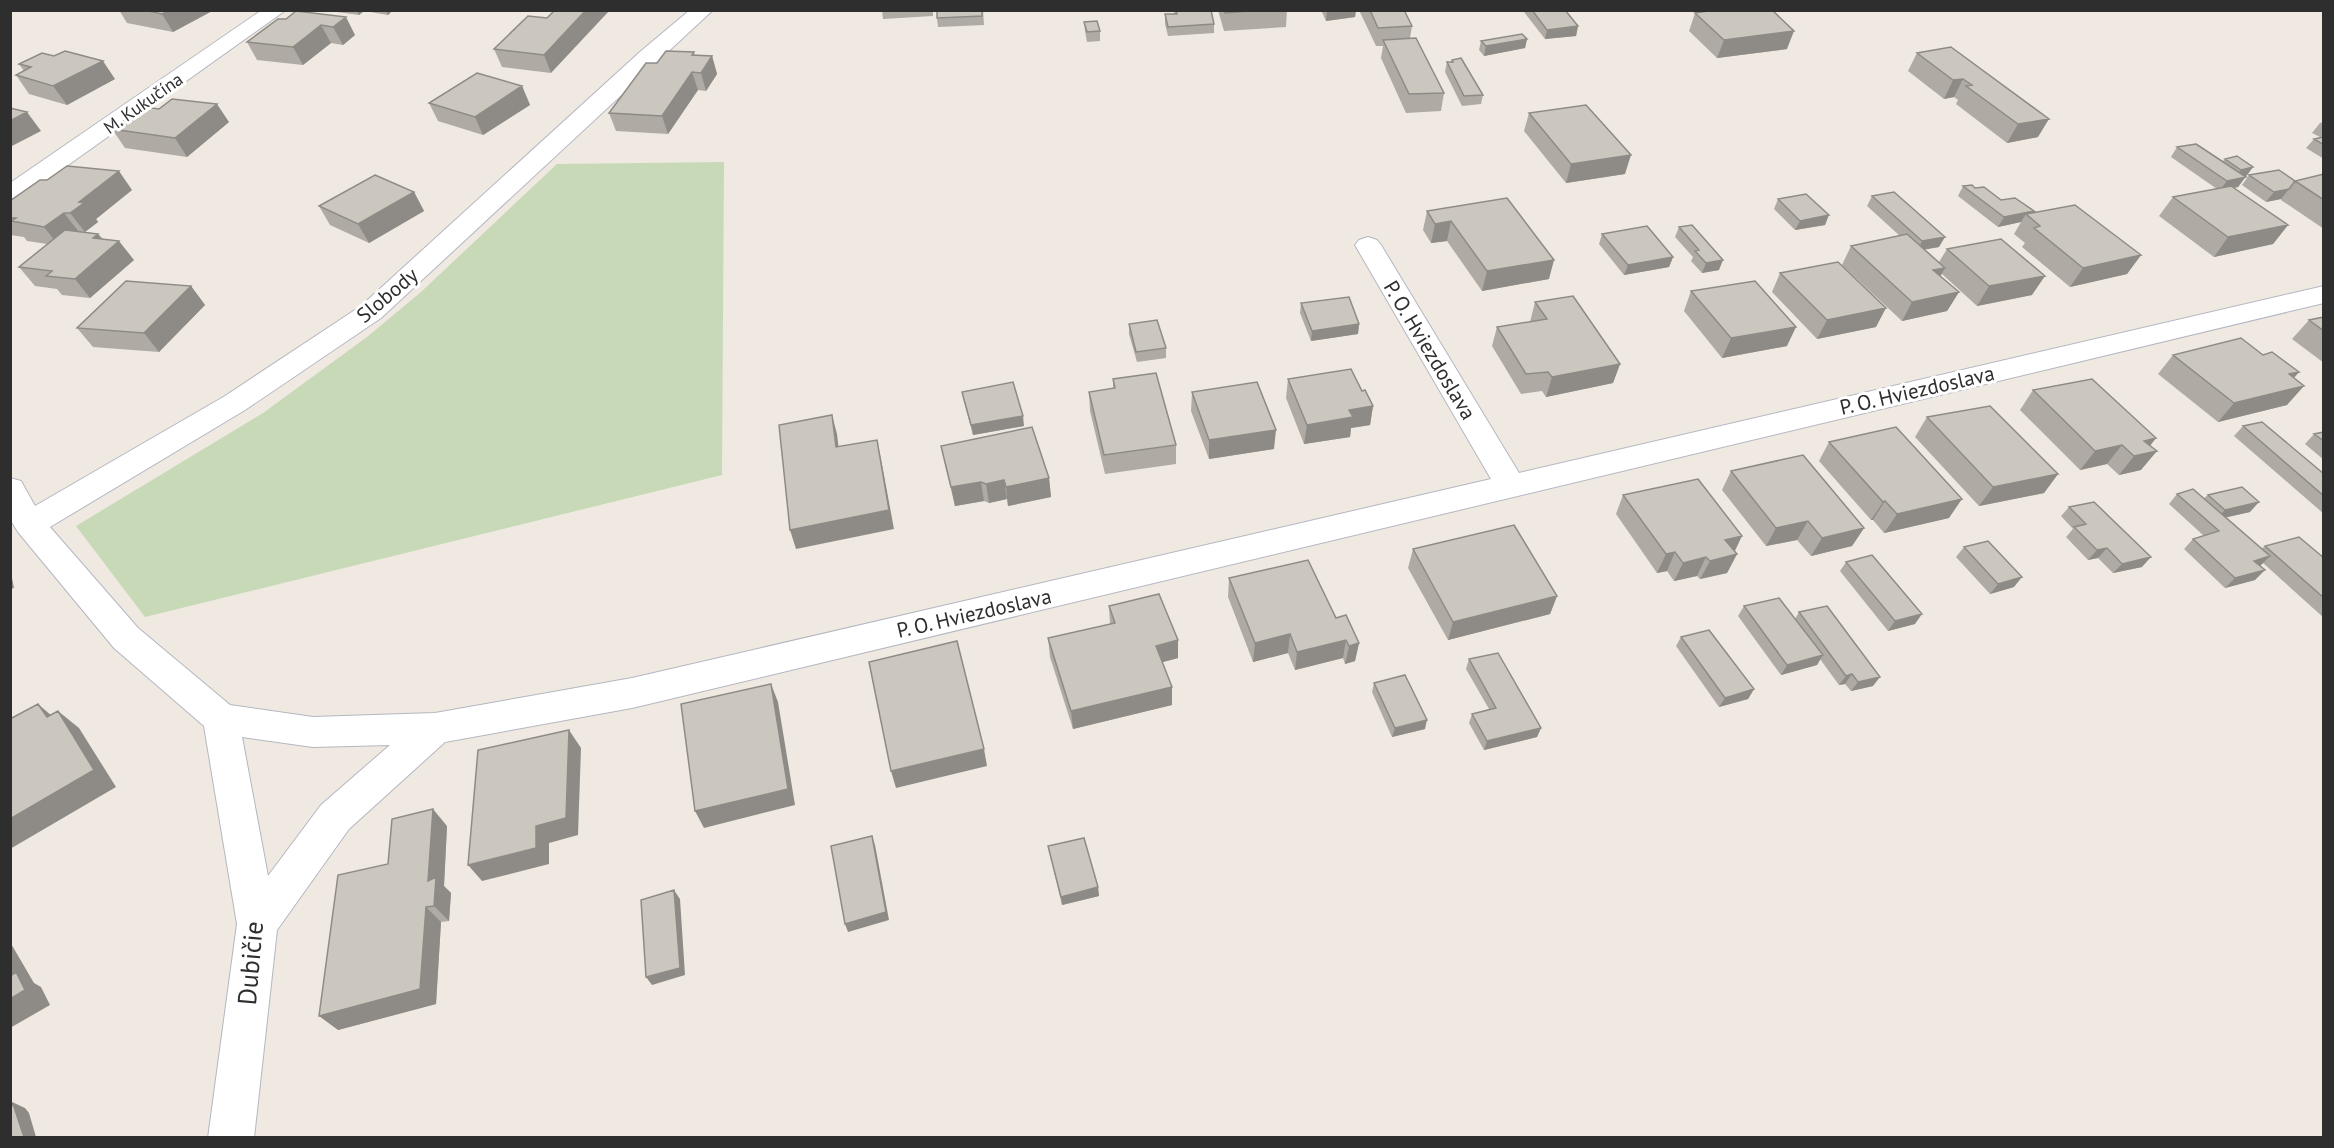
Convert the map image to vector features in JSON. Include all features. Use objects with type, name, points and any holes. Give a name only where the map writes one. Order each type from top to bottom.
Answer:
[{"type":"street","name":"M. Kukučína","points":[[10,195],[276,10]]},
{"type":"street","name":"Slobody","points":[[29,525],[235,403],[371,312],[649,56],[703,10]]},
{"type":"street","name":"P. O. Hviezdoslava","points":[[1368,245],[1511,486]]},
{"type":"street","name":"P. O. Hviezdoslava","points":[[221,719],[314,732],[435,728],[632,693],[2324,294]]},
{"type":"street","points":[[10,489],[29,525],[126,638],[221,719]]},
{"type":"street","name":"Dubičie","points":[[221,719],[257,924],[231,1137]]},
{"type":"street","points":[[257,924],[335,817],[435,728]]},
{"type":"green space","points":[[724,162],[722,475],[145,617],[76,526],[263,413],[367,337],[421,292],[557,164]]},
{"type":"building","points":[[144,10],[168,10],[162,14]]},
{"type":"building","points":[[555,10],[586,10],[544,55],[494,49],[528,16],[547,18]]},
{"type":"building","points":[[937,10],[982,10],[982,16],[937,18]]},
{"type":"building","points":[[1176,10],[1211,10],[1214,24],[1168,27],[1165,14],[1177,14]]},
{"type":"building","points":[[1224,10],[1262,10],[1225,13]]},
{"type":"building","points":[[1370,10],[1404,10],[1412,26],[1378,28]]},
{"type":"building","points":[[1532,10],[1565,10],[1578,26],[1547,30]]},
{"type":"building","points":[[1714,10],[1772,10],[1794,31],[1724,40],[1695,13]]},
{"type":"building","points":[[296,11],[346,17],[333,27],[321,25],[293,47],[247,42],[278,19],[286,19]]},
{"type":"building","points":[[1097,21],[1100,31],[1087,32],[1084,22]]},
{"type":"building","points":[[1522,34],[1527,39],[1486,46],[1481,41]]},
{"type":"building","points":[[1416,38],[1444,93],[1409,94],[1383,40]]},
{"type":"building","points":[[1951,47],[2049,119],[2018,124],[1966,86],[1972,85],[1963,79],[1953,80],[1917,53]]},
{"type":"building","points":[[65,51],[103,61],[53,86],[16,75],[31,67],[19,64],[42,53],[54,56]]},
{"type":"building","points":[[666,51],[694,52],[692,55],[712,56],[701,73],[692,72],[662,116],[609,113],[646,63],[657,63]]},
{"type":"building","points":[[1461,58],[1483,95],[1464,96],[1447,62]]},
{"type":"building","points":[[477,73],[522,86],[475,117],[429,103]]},
{"type":"building","points":[[172,99],[217,104],[175,138],[112,129],[144,107],[159,109]]},
{"type":"building","points":[[1586,105],[1631,155],[1571,164],[1529,113]]},
{"type":"building","points":[[10,108],[27,112],[10,121]]},
{"type":"building","points":[[2324,137],[2324,145],[2314,139]]},
{"type":"building","points":[[2196,144],[2246,177],[2227,181],[2177,147]]},
{"type":"building","points":[[2237,156],[2253,167],[2241,170],[2225,159]]},
{"type":"building","points":[[67,166],[119,171],[79,202],[84,203],[44,227],[12,221],[16,218],[10,218],[10,201],[40,180],[47,180]]},
{"type":"building","points":[[2279,170],[2295,181],[2289,189],[2274,192],[2249,175]]},
{"type":"building","points":[[2324,174],[2324,200],[2295,181]]},
{"type":"building","points":[[375,175],[414,192],[358,224],[319,206]]},
{"type":"building","points":[[1972,185],[1975,188],[1984,187],[2001,200],[2015,198],[2034,211],[2004,217],[1963,186]]},
{"type":"building","points":[[2231,186],[2288,225],[2228,237],[2173,197]]},
{"type":"building","points":[[1894,192],[1945,237],[1922,241],[1872,196]]},
{"type":"building","points":[[1806,194],[1829,215],[1800,221],[1778,199]]},
{"type":"building","points":[[1507,198],[1554,260],[1487,271],[1451,221],[1435,224],[1427,211]]},
{"type":"building","points":[[2075,205],[2141,255],[2083,268],[2034,228],[2040,226],[2026,214]]},
{"type":"building","points":[[1692,225],[1723,260],[1706,263],[1695,251],[1699,250],[1679,227]]},
{"type":"building","points":[[1647,226],[1673,257],[1628,265],[1602,234]]},
{"type":"building","points":[[65,230],[98,234],[93,238],[119,241],[75,279],[46,276],[52,271],[19,267]]},
{"type":"building","points":[[1907,234],[1945,268],[1933,270],[1959,292],[1912,302],[1851,246]]},
{"type":"building","points":[[2001,239],[2045,276],[1989,286],[1947,249]]},
{"type":"building","points":[[1838,262],[1886,308],[1827,320],[1780,273]]},
{"type":"building","points":[[126,281],[191,286],[144,333],[77,328]]},
{"type":"building","points":[[1755,281],[1796,327],[1731,338],[1691,291]]},
{"type":"building","points":[[1573,296],[1620,364],[1552,377],[1548,372],[1526,374],[1497,327],[1547,319],[1535,302]]},
{"type":"building","points":[[1349,297],[1359,324],[1312,331],[1301,303]]},
{"type":"building","points":[[2324,317],[2324,331],[2309,320]]},
{"type":"building","points":[[1157,320],[1166,348],[1136,352],[1129,324]]},
{"type":"building","points":[[2241,338],[2263,355],[2272,352],[2299,372],[2289,374],[2304,386],[2234,403],[2173,355]]},
{"type":"building","points":[[1351,369],[1373,406],[1349,410],[1353,417],[1307,425],[1288,379]]},
{"type":"building","points":[[1156,373],[1176,445],[1104,455],[1089,392],[1115,388],[1113,379]]},
{"type":"building","points":[[2092,379],[2156,438],[2144,441],[2157,451],[2134,456],[2122,445],[2095,451],[2033,390]]},
{"type":"building","points":[[1013,382],[1023,416],[971,425],[962,392]]},
{"type":"building","points":[[1257,382],[1276,430],[1209,440],[1192,392]]},
{"type":"building","points":[[1990,406],[2058,474],[1993,487],[1927,417]]},
{"type":"building","points":[[832,415],[836,447],[877,440],[889,510],[790,530],[779,425]]},
{"type":"building","points":[[2262,422],[2324,474],[2324,496],[2243,426]]},
{"type":"building","points":[[1032,427],[1049,478],[1006,487],[1004,480],[951,487],[941,446]]},
{"type":"building","points":[[1896,427],[1962,499],[1897,514],[1885,501],[1883,502],[1829,442]]},
{"type":"building","points":[[2324,432],[2324,441],[2314,434]]},
{"type":"building","points":[[1803,455],[1864,528],[1822,538],[1808,521],[1776,528],[1731,471]]},
{"type":"building","points":[[1698,479],[1742,536],[1725,540],[1737,554],[1710,561],[1706,557],[1683,563],[1675,552],[1666,554],[1623,495]]},
{"type":"building","points":[[2242,487],[2259,502],[2225,510],[2208,495]]},
{"type":"building","points":[[2193,489],[2270,556],[2254,561],[2265,570],[2235,578],[2193,539],[2219,531],[2177,494]]},
{"type":"building","points":[[2094,502],[2151,557],[2122,564],[2107,548],[2097,550],[2074,527],[2086,524],[2069,507]]},
{"type":"building","points":[[1514,525],[1557,596],[1453,622],[1413,549]]},
{"type":"building","points":[[2299,537],[2324,558],[2324,598],[2265,546]]},
{"type":"building","points":[[1988,541],[2022,577],[1998,584],[1964,547]]},
{"type":"building","points":[[1872,555],[1922,614],[1895,621],[1846,562]]},
{"type":"building","points":[[1308,560],[1336,618],[1346,615],[1359,643],[1349,646],[1346,640],[1297,652],[1290,634],[1255,643],[1229,578]]},
{"type":"building","points":[[1159,594],[1178,640],[1156,646],[1172,687],[1071,711],[1048,638],[1115,623],[1109,606]]},
{"type":"building","points":[[1779,598],[1823,655],[1787,665],[1744,606]]},
{"type":"building","points":[[1827,606],[1880,677],[1858,682],[1852,674],[1846,676],[1799,612]]},
{"type":"building","points":[[1709,630],[1754,689],[1725,698],[1681,637]]},
{"type":"building","points":[[957,641],[984,749],[891,771],[869,662]]},
{"type":"building","points":[[1498,653],[1541,728],[1487,741],[1472,714],[1496,708],[1469,659]]},
{"type":"building","points":[[1405,675],[1427,720],[1395,728],[1374,683]]},
{"type":"building","points":[[771,684],[788,789],[695,811],[681,704]]},
{"type":"building","points":[[38,704],[47,717],[58,711],[94,770],[10,819],[10,719]]},
{"type":"building","points":[[569,730],[566,818],[536,826],[536,848],[468,865],[478,750]]},
{"type":"building","points":[[433,809],[428,881],[436,877],[434,906],[426,907],[420,989],[319,1016],[338,875],[388,864],[392,819]]},
{"type":"building","points":[[872,836],[886,912],[845,924],[831,846]]},
{"type":"building","points":[[1084,838],[1098,887],[1061,897],[1048,846]]},
{"type":"building","points":[[674,890],[680,968],[646,977],[641,900]]},
{"type":"building","points":[[10,972],[12,975],[16,972],[25,990],[10,999]]},
{"type":"building","points":[[10,1101],[14,1107],[24,1137],[10,1137]]}]
